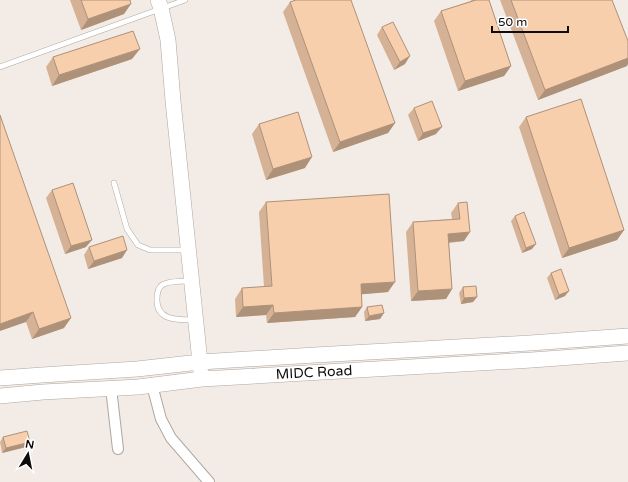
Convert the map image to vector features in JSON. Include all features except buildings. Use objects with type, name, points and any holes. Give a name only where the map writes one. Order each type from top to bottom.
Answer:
[{"type":"main road","points":[[159,4],[168,40],[202,379]]},
{"type":"main road","name":"MIDC Road","points":[[0,378],[42,374],[137,369],[200,362],[628,336]]},
{"type":"main road","name":"MIDC Road","points":[[0,396],[152,385],[202,379],[628,353]]},
{"type":"street","points":[[152,385],[161,418],[171,438],[209,482]]},
{"type":"street","points":[[111,388],[118,449]]},
{"type":"lane","points":[[0,67],[159,4],[184,0]]},
{"type":"lane","points":[[114,183],[127,229],[138,245],[150,250],[188,250]]},
{"type":"lane","points":[[191,281],[163,284],[158,290],[157,299],[158,307],[161,313],[166,317],[195,320]]}]
